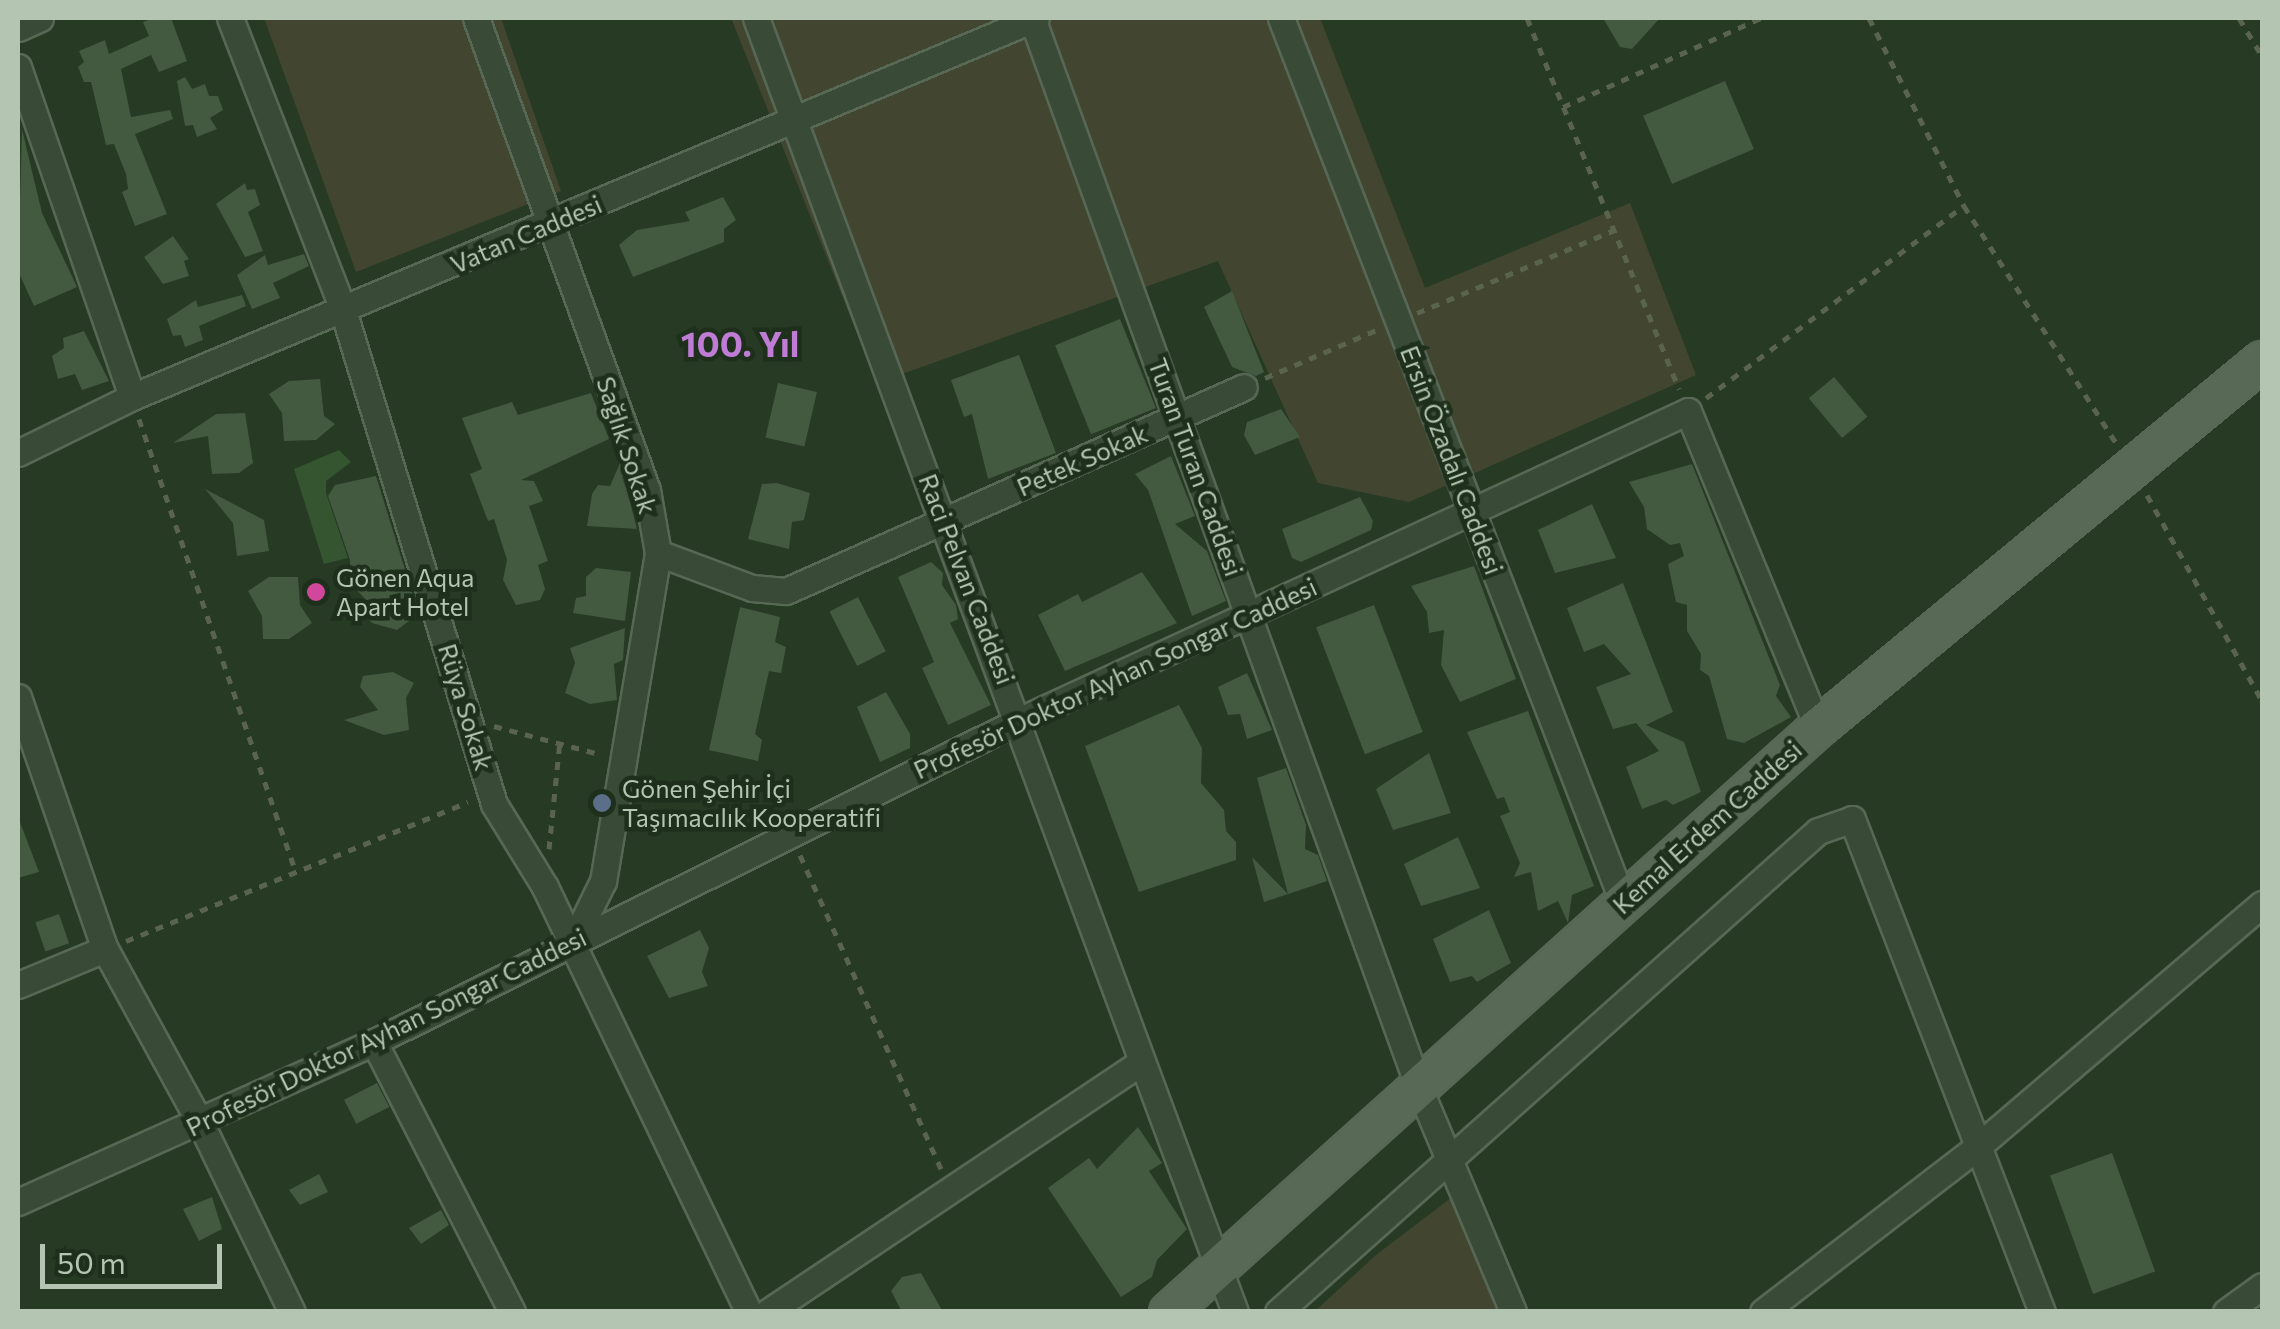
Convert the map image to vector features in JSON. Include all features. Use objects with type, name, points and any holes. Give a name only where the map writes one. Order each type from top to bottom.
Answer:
[{"type":"main road","name":"Kemal Erdem Caddesi","points":[[1169,1312],[1818,728],[2132,468],[2256,372]]},
{"type":"street","points":[[18,28],[40,18]]},
{"type":"street","name":"Rüya Sokak","points":[[230,18],[344,310],[491,793],[545,887],[749,1312]]},
{"type":"street","name":"Sağlık Sokak","points":[[476,18],[647,490],[658,553],[604,882],[572,942]]},
{"type":"street","name":"Raci Pelvan Caddesi","points":[[756,18],[1020,720],[1139,1064],[1235,1312]]},
{"type":"street","name":"Vatan Caddesi","points":[[18,454],[132,397],[550,225],[793,117],[1034,18]]},
{"type":"street","name":"Turan Turan Caddesi","points":[[1034,18],[1419,1088],[1453,1156],[1512,1312]]},
{"type":"street","name":"Ersin Özadalı Caddesi","points":[[1281,18],[1623,902]]},
{"type":"street","points":[[18,67],[132,397]]},
{"type":"street","name":"Petek Sokak","points":[[658,553],[752,588],[786,592],[1244,387]]},
{"type":"street","points":[[1688,411],[1818,728]]},
{"type":"street","name":"Profesör Doktor Ayhan Songar Caddesi","points":[[20,1195],[201,1124],[1020,720],[1688,411]]},
{"type":"street","points":[[18,697],[105,950],[201,1124],[292,1312]]},
{"type":"street","points":[[1278,1312],[1818,832],[1852,819],[1975,1149],[2042,1312]]},
{"type":"street","points":[[1763,1312],[1975,1149],[2262,904]]},
{"type":"street","points":[[18,985],[105,950]]},
{"type":"street","points":[[374,1042],[512,1312]]},
{"type":"street","points":[[768,1312],[1139,1064]]},
{"type":"street","points":[[2226,1312],[2262,1286]]},
{"type":"path","points":[[1527,18],[1688,411],[1964,206]]},
{"type":"path","points":[[1564,107],[1761,18]]},
{"type":"path","points":[[1869,18],[1964,206],[2132,468],[2262,701]]},
{"type":"path","points":[[2240,18],[2262,56]]},
{"type":"path","points":[[1244,387],[1614,230]]},
{"type":"path","points":[[132,397],[296,872]]},
{"type":"path","points":[[471,722],[560,741],[622,763]]},
{"type":"path","points":[[545,887],[560,741]]},
{"type":"path","points":[[105,950],[491,793]]},
{"type":"path","points":[[791,834],[950,1190]]},
{"type":"shaded area","points":[[264,18],[501,18],[561,191],[356,272]]},
{"type":"shaded area","points":[[731,18],[1320,18],[1425,288],[1630,203],[1696,375],[1409,502],[1318,483],[1218,261],[877,383]]},
{"type":"shaded area","points":[[339,450],[351,462],[326,481],[326,493],[348,558],[324,564],[294,469]]},
{"type":"shaded area","points":[[1456,1194],[1501,1312],[1314,1312],[1376,1255]]},
{"type":"building","points":[[171,18],[187,61],[159,72],[151,55],[121,69],[131,117],[170,110],[173,119],[135,134],[167,214],[135,226],[122,192],[128,189],[126,174],[114,144],[106,145],[91,82],[84,82],[78,67],[84,62],[79,51],[105,40],[109,54],[149,36],[143,22]]},
{"type":"building","points":[[1603,18],[1660,18],[1632,49],[1620,47]]},
{"type":"building","points":[[185,77],[192,89],[205,84],[209,96],[218,96],[223,110],[210,118],[217,129],[197,137],[193,125],[185,126],[177,81]]},
{"type":"building","points":[[1725,81],[1754,149],[1672,184],[1643,116]]},
{"type":"building","points":[[22,129],[42,213],[77,287],[34,306],[18,271]]},
{"type":"building","points":[[245,183],[247,190],[255,189],[260,205],[248,212],[263,251],[245,257],[216,204]]},
{"type":"building","points":[[723,197],[736,220],[724,229],[724,242],[633,277],[619,245],[637,230],[690,221],[685,212]]},
{"type":"building","points":[[173,236],[189,259],[184,261],[189,276],[163,284],[144,257]]},
{"type":"building","points":[[304,254],[309,266],[273,283],[280,298],[252,309],[237,275],[265,255],[268,265]]},
{"type":"building","points":[[1232,291],[1264,372],[1256,376],[1232,367],[1204,307]]},
{"type":"building","points":[[242,295],[246,306],[199,326],[203,340],[185,347],[181,335],[173,336],[167,319],[196,300],[198,307]]},
{"type":"building","points":[[1120,319],[1156,408],[1091,434],[1055,345]]},
{"type":"building","points":[[84,331],[109,381],[82,390],[75,374],[58,379],[52,356],[64,348],[63,338]]},
{"type":"building","points":[[1019,355],[1056,453],[988,479],[972,414],[964,417],[951,380]]},
{"type":"building","points":[[1834,377],[1867,417],[1842,438],[1809,398]]},
{"type":"building","points":[[320,379],[324,416],[335,424],[316,440],[284,441],[282,413],[269,394],[289,381]]},
{"type":"building","points":[[778,383],[817,392],[804,447],[765,438]]},
{"type":"building","points":[[591,393],[609,439],[521,480],[534,481],[543,501],[529,506],[548,561],[538,565],[545,589],[540,600],[516,605],[503,580],[507,560],[494,519],[488,521],[470,474],[482,469],[462,418],[512,402],[518,415]]},
{"type":"building","points":[[1281,409],[1300,437],[1255,455],[1244,435],[1247,422]]},
{"type":"building","points":[[245,413],[253,463],[239,473],[212,474],[208,436],[173,443],[216,414]]},
{"type":"building","points":[[1171,456],[1195,516],[1175,524],[1207,551],[1226,601],[1192,616],[1148,490],[1135,474]]},
{"type":"building","points":[[620,463],[637,529],[587,526],[592,494],[598,485],[610,486]]},
{"type":"building","points":[[1692,464],[1780,685],[1776,696],[1791,717],[1744,743],[1727,739],[1709,676],[1700,670],[1701,654],[1687,631],[1687,605],[1676,602],[1668,564],[1684,556],[1680,543],[1670,545],[1647,529],[1644,507],[1629,482]]},
{"type":"building","points":[[376,476],[415,602],[409,621],[397,630],[372,623],[364,612],[367,601],[350,583],[350,560],[328,496],[335,485]]},
{"type":"building","points":[[777,483],[810,493],[804,520],[792,522],[789,549],[748,539],[762,484]]},
{"type":"building","points":[[205,489],[264,520],[269,551],[237,556],[233,523]]},
{"type":"building","points":[[1360,497],[1373,521],[1371,530],[1301,562],[1292,558],[1282,529]]},
{"type":"building","points":[[1592,504],[1616,558],[1555,573],[1538,530]]},
{"type":"building","points":[[931,562],[943,573],[942,585],[956,605],[958,619],[950,623],[991,705],[948,725],[922,668],[934,662],[898,577]]},
{"type":"building","points":[[1474,566],[1516,679],[1460,702],[1441,665],[1444,630],[1429,633],[1427,612],[1411,586]]},
{"type":"building","points":[[596,568],[631,572],[625,621],[573,613],[576,598],[586,596],[586,577]]},
{"type":"building","points":[[1142,572],[1177,623],[1065,671],[1038,615],[1078,594],[1082,602]]},
{"type":"building","points":[[269,577],[298,577],[300,605],[312,623],[289,639],[263,639],[262,616],[248,591]]},
{"type":"building","points":[[1623,583],[1673,712],[1646,725],[1684,742],[1701,792],[1673,805],[1666,800],[1642,809],[1626,767],[1659,751],[1636,723],[1613,729],[1596,687],[1631,674],[1604,644],[1584,652],[1567,608]]},
{"type":"building","points":[[858,597],[886,651],[857,666],[829,612]]},
{"type":"building","points":[[1374,605],[1423,732],[1365,754],[1316,627]]},
{"type":"building","points":[[740,607],[780,617],[775,642],[786,647],[781,673],[769,671],[755,734],[762,740],[758,761],[709,750]]},
{"type":"building","points":[[625,628],[623,660],[614,664],[617,700],[590,704],[565,693],[575,663],[570,648]]},
{"type":"building","points":[[393,672],[414,683],[406,698],[409,730],[384,735],[344,720],[378,710],[360,687],[363,676]]},
{"type":"building","points":[[1247,673],[1272,730],[1247,739],[1240,714],[1228,715],[1218,687]]},
{"type":"building","points":[[886,692],[910,734],[910,748],[880,762],[857,707]]},
{"type":"building","points":[[1179,705],[1202,748],[1201,783],[1224,810],[1226,831],[1236,842],[1236,860],[1139,892],[1085,746]]},
{"type":"building","points":[[1528,711],[1594,886],[1572,895],[1568,923],[1558,901],[1538,911],[1531,872],[1514,877],[1520,863],[1500,816],[1510,812],[1504,797],[1497,799],[1467,732]]},
{"type":"building","points":[[1429,753],[1451,813],[1393,830],[1376,789]]},
{"type":"building","points":[[1286,768],[1306,825],[1305,849],[1318,855],[1327,881],[1288,894],[1257,778]]},
{"type":"building","points":[[18,817],[39,872],[18,878]]},
{"type":"building","points":[[1458,837],[1480,888],[1421,906],[1404,864]]},
{"type":"building","points":[[1252,857],[1288,894],[1264,902]]},
{"type":"building","points":[[1489,910],[1511,963],[1477,982],[1472,976],[1450,982],[1433,939]]},
{"type":"building","points":[[59,914],[69,943],[45,951],[35,922]]},
{"type":"building","points":[[700,930],[709,948],[702,972],[708,986],[669,998],[647,956]]},
{"type":"building","points":[[377,1083],[389,1107],[356,1124],[344,1100]]},
{"type":"building","points":[[1138,1127],[1162,1163],[1149,1171],[1187,1229],[1157,1260],[1152,1277],[1121,1297],[1048,1188],[1089,1158],[1097,1169]]},
{"type":"building","points":[[2112,1153],[2155,1271],[2093,1294],[2050,1176]]},
{"type":"building","points":[[319,1174],[328,1192],[300,1205],[289,1190]]},
{"type":"building","points":[[212,1197],[222,1229],[199,1241],[183,1209]]},
{"type":"building","points":[[441,1210],[449,1225],[421,1244],[409,1228]]},
{"type":"building","points":[[921,1273],[943,1312],[902,1312],[891,1291],[902,1277]]},
{"type":"place","name":"Gönen Aqua Apart Hotel","points":[[316,592]]},
{"type":"place","name":"Gönen Şehir İçi Taşımacılık Kooperatifi","points":[[602,803]]},
{"type":"district","name":"100. Yıl","points":[[740,343]]}]
